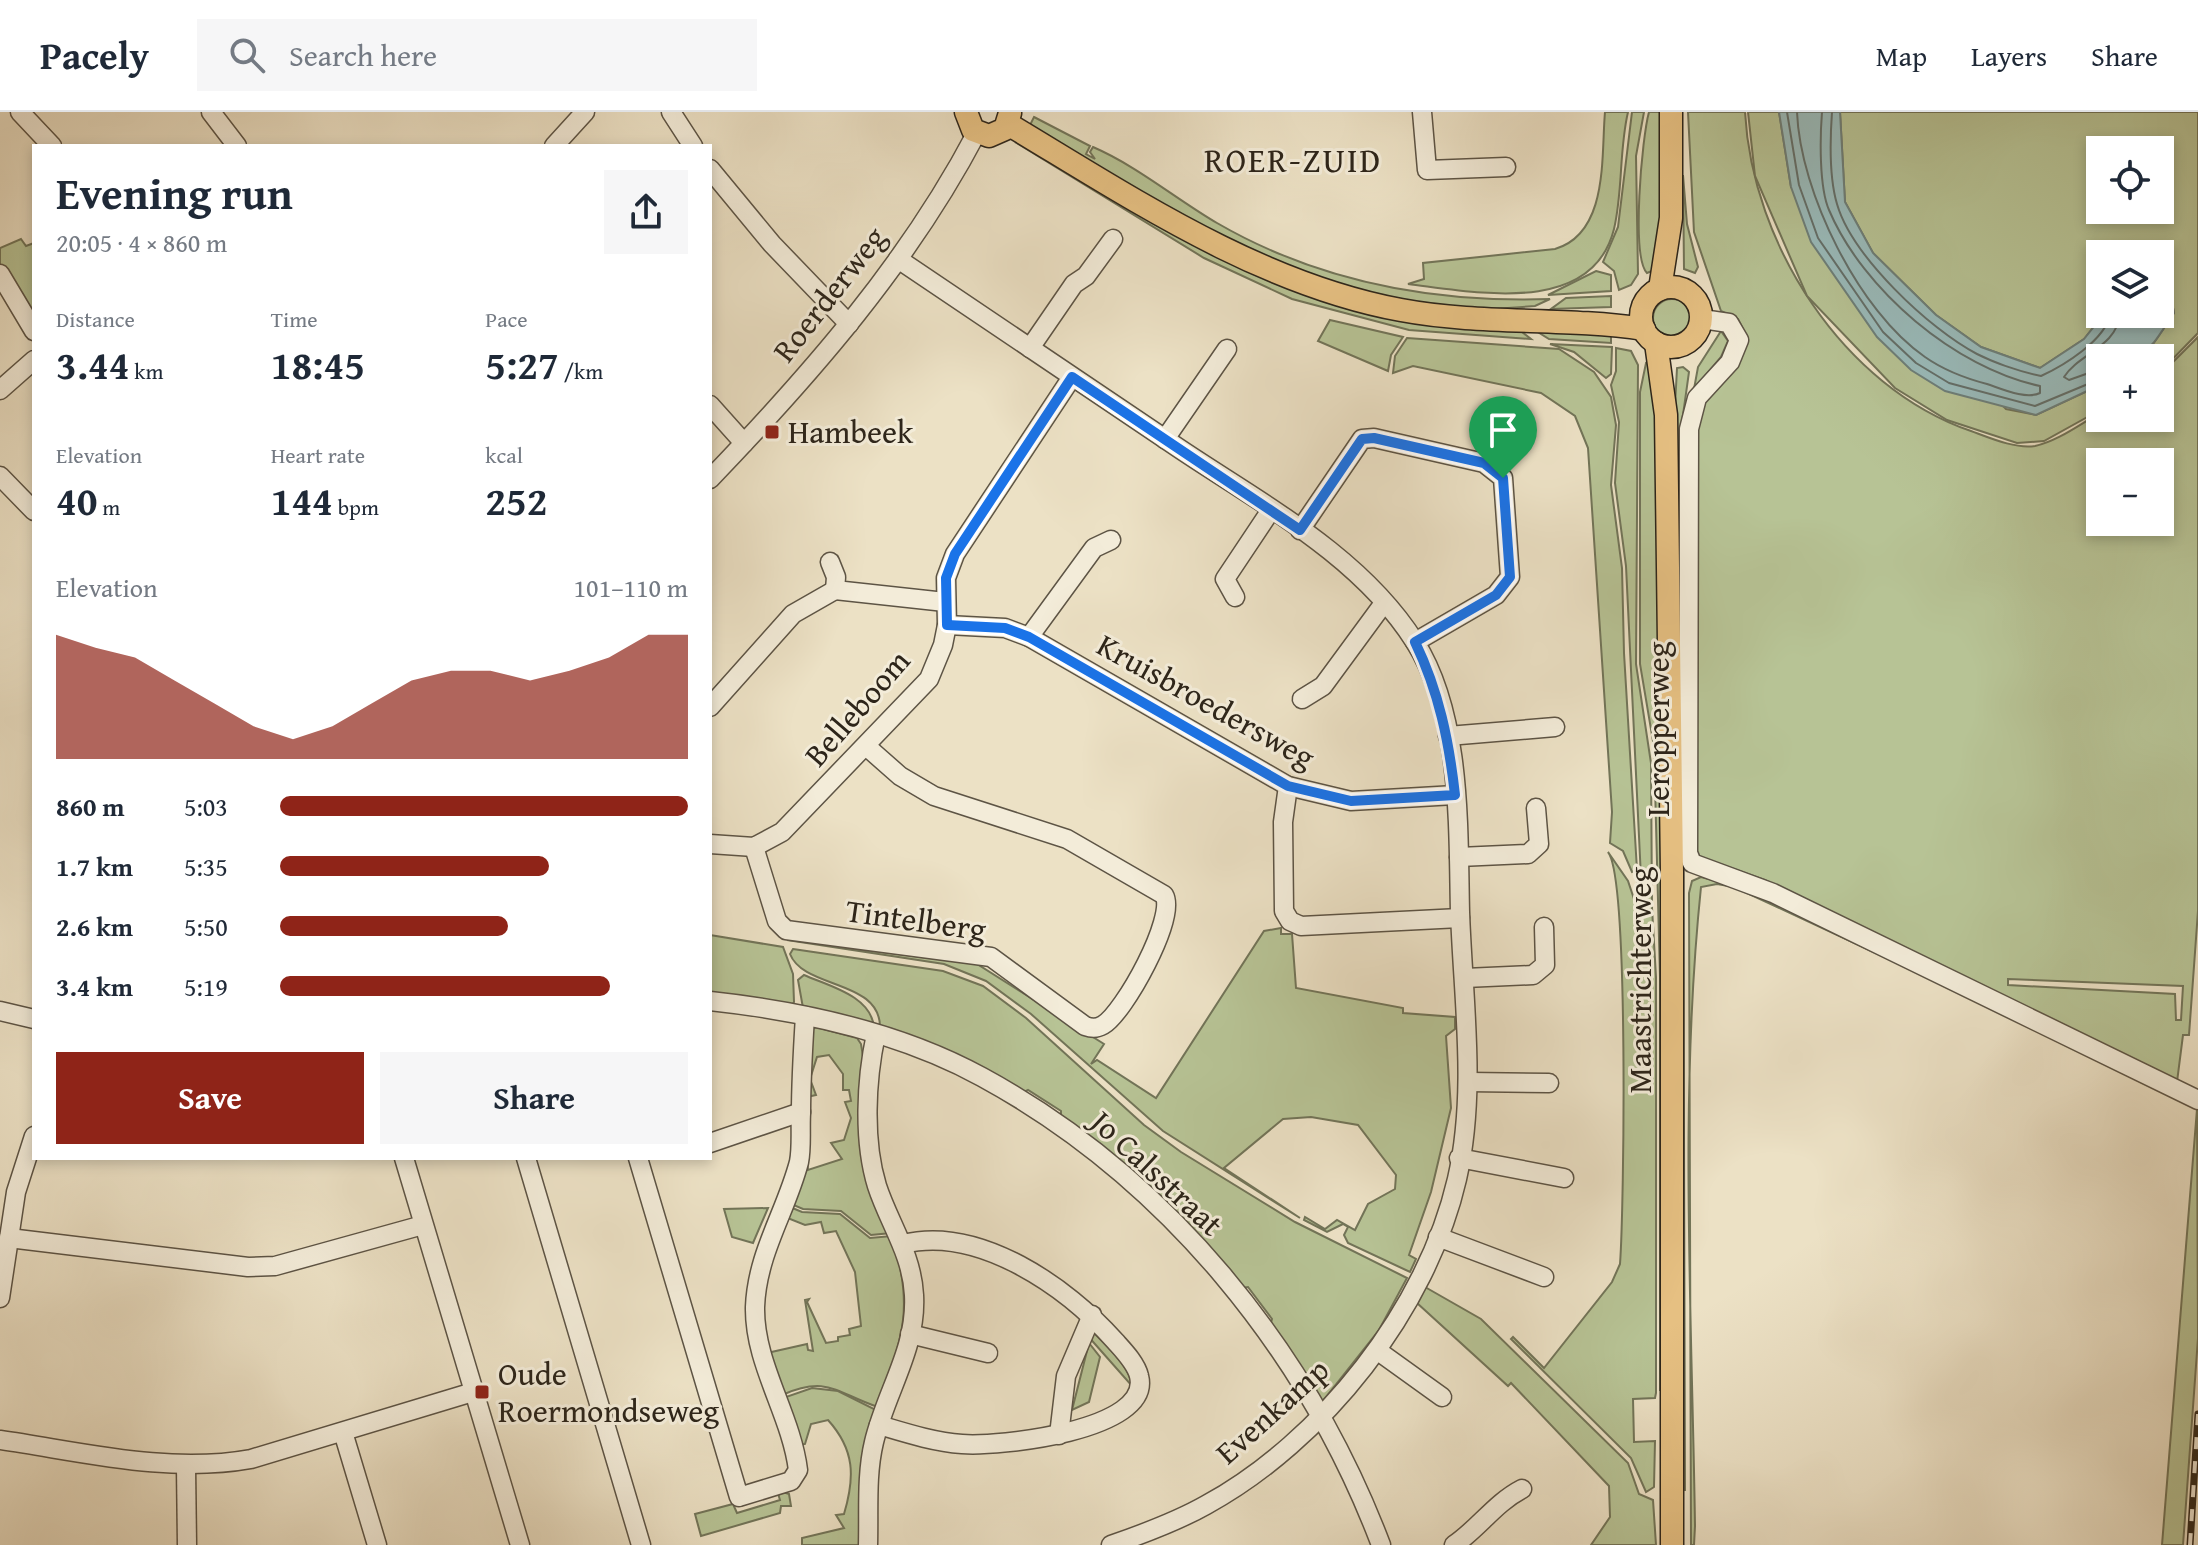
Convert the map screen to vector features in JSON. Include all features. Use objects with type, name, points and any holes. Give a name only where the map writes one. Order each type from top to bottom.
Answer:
[{"type":"main road","points":[[966,112],[968,123],[977,132],[993,135],[1009,118],[1222,248],[1318,289],[1429,314],[1555,319],[1682,345],[1697,333],[1702,319],[1698,301],[1686,291],[1674,287],[1660,289]]},
{"type":"main road","points":[[1671,112],[1671,218],[1678,271],[1686,291]]},
{"type":"main road","points":[[1555,319],[1644,305],[1660,289],[1671,218]]},
{"type":"main road","points":[[1644,305],[1650,336]]},
{"type":"main road","name":"Maastrichterweg","points":[[1650,336],[1666,415]]},
{"type":"main road","name":"Maastrichterweg","points":[[1672,1545],[1672,872],[1666,415],[1673,367],[1682,345]]},
{"type":"street","points":[[211,112],[235,144]]},
{"type":"street","points":[[556,144],[585,112]]},
{"type":"street","points":[[671,112],[692,144]]},
{"type":"street","points":[[1422,112],[1427,170],[1506,167]]},
{"type":"street","points":[[30,115],[51,144]]},
{"type":"street","name":"Roerderweg","points":[[712,477],[849,324],[898,259],[977,132]]},
{"type":"street","points":[[712,171],[772,244],[849,324]]},
{"type":"street","points":[[1030,348],[1074,284],[1086,276],[1113,239]]},
{"type":"street","name":"Evenkamp","points":[[898,259],[1344,561],[1415,642],[1431,674],[1448,736],[1459,857],[1468,1082],[1458,1175],[1438,1237],[1419,1280],[1378,1351],[1321,1415],[1260,1470],[1206,1505],[1111,1545]]},
{"type":"street","points":[[0,274],[32,328]]},
{"type":"street","name":"Leropperweg","points":[[1702,319],[1729,323],[1739,340],[1730,362],[1697,398],[1689,429],[1688,853],[1692,863],[1773,893],[2198,1100]]},
{"type":"street","points":[[1165,439],[1227,349]]},
{"type":"street","points":[[0,390],[32,362]]},
{"type":"street","name":"Belleboom","points":[[754,847],[800,817],[929,679],[947,625],[946,578],[955,554],[1072,377]]},
{"type":"street","points":[[712,407],[744,443]]},
{"type":"street","points":[[1300,530],[1362,439],[1374,438],[1484,463],[1503,478],[1510,577],[1496,595],[1415,642]]},
{"type":"street","points":[[0,476],[32,509]]},
{"type":"street","points":[[1235,597],[1225,579],[1271,510]]},
{"type":"street","points":[[1029,637],[1094,548],[1111,540]]},
{"type":"street","points":[[830,562],[836,577],[835,590]]},
{"type":"street","points":[[712,705],[793,614],[835,590],[945,602]]},
{"type":"street","points":[[1302,699],[1323,686],[1384,603]]},
{"type":"street","name":"Kruisbroedersweg","points":[[947,625],[1005,628],[1029,637],[1288,786],[1351,801],[1455,795]]},
{"type":"street","points":[[1448,736],[1555,727]]},
{"type":"street","name":"Tintelberg","points":[[754,847],[777,921],[786,930],[991,957],[1085,1026],[1096,1028],[1108,1021],[1150,957],[1168,908],[1164,895],[1067,839],[934,796],[900,776],[866,746]]},
{"type":"street","points":[[1288,786],[1283,822],[1284,911],[1290,921],[1301,926],[1460,918]]},
{"type":"street","points":[[1459,857],[1528,854],[1539,844],[1536,808]]},
{"type":"street","points":[[712,844],[754,847]]},
{"type":"street","points":[[1544,927],[1545,965]]},
{"type":"street","points":[[1465,978],[1533,975],[1545,965]]},
{"type":"street","points":[[1545,965],[1562,974]]},
{"type":"street","name":"Jo Calsstraat","points":[[712,1001],[805,1016],[876,1034],[980,1076],[1046,1116],[1113,1164],[1176,1224],[1249,1307],[1341,1449],[1381,1545]]},
{"type":"street","points":[[0,1011],[32,1019]]},
{"type":"street","points":[[639,1160],[739,1497],[791,1481],[798,1470],[795,1447],[760,1350],[755,1308],[757,1276],[800,1157],[805,1016]]},
{"type":"street","points":[[868,1545],[869,1466],[879,1425],[900,1376],[910,1334],[914,1295],[903,1244],[877,1186],[870,1149],[870,1060],[876,1034]]},
{"type":"street","points":[[1468,1082],[1549,1083]]},
{"type":"street","points":[[712,1142],[801,1112]]},
{"type":"street","points":[[0,1298],[16,1192],[32,1142]]},
{"type":"street","points":[[1459,1158],[1564,1178]]},
{"type":"street","points":[[405,1160],[520,1545]]},
{"type":"street","points":[[527,1160],[641,1545]]},
{"type":"street","points":[[5,1249],[248,1267],[275,1266],[423,1225]]},
{"type":"street","points":[[1438,1237],[1544,1277]]},
{"type":"street","points":[[879,1425],[962,1444],[998,1445],[1059,1435],[1101,1421],[1128,1407],[1139,1389],[1139,1375],[1127,1355],[1092,1315],[1037,1277],[997,1257],[960,1244],[925,1239],[903,1244]]},
{"type":"street","points":[[1059,1435],[1066,1376],[1092,1315]]},
{"type":"street","points":[[910,1334],[988,1353]]},
{"type":"street","points":[[1378,1351],[1442,1397]]},
{"type":"street","points":[[0,1440],[186,1467],[251,1459],[473,1392]]},
{"type":"street","points":[[343,1432],[377,1545]]},
{"type":"street","points":[[186,1467],[187,1545]]},
{"type":"street","points":[[1454,1545],[1471,1534],[1504,1498],[1522,1489]]},
{"type":"green space","points":[[1605,112],[1628,112],[1617,215],[1602,257],[1582,276],[1557,287],[1528,292],[1465,291],[1408,284],[1424,279],[1423,263],[1555,249],[1572,240],[1585,227],[1599,191]]},
{"type":"green space","points":[[1632,112],[1644,112],[1636,156],[1638,274],[1631,285],[1619,290],[1614,271],[1603,262],[1618,227]]},
{"type":"green space","points":[[1649,112],[1664,112],[1663,213],[1654,270],[1647,273],[1642,263],[1639,222],[1643,145]]},
{"type":"green space","points":[[1688,112],[1745,112],[1751,162],[1765,211],[1786,259],[1813,304],[1845,346],[1883,381],[1925,410],[1971,431],[2027,447],[2044,444],[2086,421],[2086,432],[2174,432],[2174,361],[2198,337],[2198,911],[2189,1035],[2183,1035],[2177,1082],[1765,880],[1697,856],[1695,431],[1704,404],[1746,335],[1738,319],[1721,311],[1694,232]],"holes":[[[2008,979],[2183,986],[2181,1020],[2176,1020],[2175,994],[2008,985]]]},
{"type":"green space","points":[[1748,112],[1779,112],[1791,187],[2006,409],[2036,415],[2086,392],[2086,418],[2044,441],[2017,443],[1947,420],[1895,388],[1807,296],[1755,176]]},
{"type":"green space","points":[[1840,112],[2198,112],[2198,333],[2174,358],[2174,344],[2153,344],[2164,328],[2174,328],[2174,240],[2086,240],[2086,328],[2093,328],[2084,339],[2040,368],[1981,347],[1936,315],[1873,253],[1845,202]]},
{"type":"green space","points":[[1034,117],[1090,146],[1086,154],[1095,159],[1090,152],[1093,147],[1141,173],[1217,223],[1296,260],[1378,285],[1421,292],[1463,297],[1550,299],[1535,306],[1464,311],[1346,289],[1212,235],[1030,125]]},
{"type":"green space","points":[[1015,142],[1220,254],[1522,332],[1531,339],[1409,330],[1292,299],[1204,258]]},
{"type":"green space","points":[[1683,175],[1687,224],[1698,267],[1695,273],[1684,269]]},
{"type":"green space","points":[[21,239],[26,246],[32,244],[32,311],[0,268],[0,248]]},
{"type":"green space","points":[[1596,271],[1611,275],[1611,291],[1548,295]]},
{"type":"green space","points":[[1611,296],[1611,307],[1551,309],[1566,298]]},
{"type":"green space","points":[[1672,299],[1686,304],[1691,318],[1686,332],[1672,337],[1658,332],[1653,318],[1658,304]]},
{"type":"green space","points":[[1330,320],[1403,337],[1391,355],[1388,371],[1318,341]]},
{"type":"green space","points":[[1533,329],[1611,329],[1611,343],[1549,339]]},
{"type":"green space","points":[[1721,331],[1728,341],[1721,357],[1694,389],[1698,367]]},
{"type":"green space","points":[[1407,338],[1559,349],[1594,372],[1611,397],[1616,425],[1611,485],[1622,568],[1637,870],[1632,872],[1623,851],[1610,843],[1612,812],[1588,448],[1575,416],[1541,393],[1413,366],[1393,373],[1395,356]]},
{"type":"green space","points":[[1550,344],[1612,347],[1611,374],[1606,378],[1574,352]]},
{"type":"green space","points":[[1616,348],[1631,351],[1638,365],[1636,664],[1651,763],[1656,977],[1656,1393],[1655,1398],[1633,1399],[1634,1442],[1655,1441],[1654,1487],[1646,1492],[1631,1458],[1511,1339],[1513,1337],[1544,1368],[1612,1282],[1620,1264],[1623,1180],[1622,980],[1615,875],[1608,852],[1628,881],[1637,908],[1637,881],[1641,878],[1626,566],[1615,483],[1619,422],[1611,385],[1616,371]]},
{"type":"green space","points":[[1646,363],[1654,366],[1663,592],[1660,1391],[1660,977],[1654,747],[1640,664],[1640,392]]},
{"type":"green space","points":[[1683,367],[1689,372],[1682,422],[1685,1491],[1674,425],[1677,368]]},
{"type":"green space","points":[[1701,877],[1754,891],[1940,983],[1734,887],[1717,884],[1701,887],[1694,967],[1690,1083],[1689,893],[1692,881]]},
{"type":"green space","points":[[1281,928],[1281,934],[1292,934],[1296,988],[1403,1008],[1403,1013],[1455,1017],[1455,1029],[1446,1036],[1451,1108],[1431,1192],[1409,1255],[1416,1259],[1410,1272],[1348,1243],[1344,1235],[1348,1227],[1343,1224],[1327,1232],[1304,1220],[1305,1217],[1325,1229],[1337,1220],[1355,1230],[1368,1204],[1395,1189],[1396,1175],[1358,1125],[1311,1117],[1283,1119],[1224,1168],[1300,1218],[1163,1131],[1031,1014],[986,981],[944,964],[787,940],[977,964],[1104,1044],[1091,1064],[1097,1060],[1156,1098],[1264,931]]},
{"type":"green space","points":[[712,935],[783,947],[793,974],[794,1002],[791,1006],[712,994]]},
{"type":"green space","points":[[793,949],[943,971],[983,986],[1026,1018],[1144,1125],[1181,1152],[1295,1222],[1407,1278],[1379,1330],[1322,1402],[1270,1326],[1272,1319],[1248,1287],[1241,1288],[1061,1119],[1061,1111],[1028,1090],[1022,1093],[880,1030],[878,1014],[869,1002],[857,993],[798,966],[790,954]]},
{"type":"green space","points":[[804,975],[858,1000],[866,1008],[874,1028],[803,1008],[798,980]]},
{"type":"green space","points":[[816,1027],[857,1038],[861,1044],[891,1233],[871,1235],[841,1211],[803,1209],[791,1204],[807,1160],[808,1170],[842,1159],[831,1143],[844,1140],[851,1118],[845,1102],[851,1101],[849,1090],[843,1090],[843,1074],[829,1055],[817,1057],[810,1079],[816,1095],[807,1097],[813,1029]]},
{"type":"green space","points":[[1690,1083],[1690,1309],[1689,1126]]},
{"type":"green space","points":[[2197,1109],[2198,1338],[2183,1545],[2162,1545]]},
{"type":"green space","points":[[790,1207],[802,1212],[840,1214],[870,1238],[892,1236],[903,1284],[903,1323],[878,1407],[822,1386],[810,1386],[782,1395],[767,1353],[807,1344],[808,1350],[813,1351],[805,1300],[809,1299],[807,1302],[826,1343],[838,1341],[838,1337],[850,1335],[849,1329],[861,1326],[855,1272],[836,1231],[824,1233],[821,1222],[805,1225],[785,1217]]},
{"type":"green space","points":[[768,1208],[753,1243],[732,1237],[724,1209]]},
{"type":"green space","points":[[1425,1287],[1481,1319],[1628,1463],[1639,1494],[1653,1500],[1656,1545],[1591,1545],[1610,1517],[1609,1486],[1511,1383],[1508,1386],[1417,1303]]},
{"type":"green space","points":[[1690,1309],[1695,1526],[1694,1545],[1691,1545]]},
{"type":"green space","points":[[1093,1332],[1123,1364],[1132,1386],[1087,1335]]},
{"type":"green space","points":[[1089,1343],[1100,1357],[1089,1402],[1072,1410]]},
{"type":"green space","points":[[812,1388],[838,1391],[876,1410],[861,1545],[802,1545],[802,1538],[844,1528],[836,1515],[844,1514],[851,1476],[848,1453],[828,1420],[811,1424],[805,1444],[800,1445],[783,1398]]},
{"type":"green space","points":[[777,1490],[789,1494],[791,1506],[781,1506],[780,1513],[701,1536],[695,1514],[733,1504],[737,1513],[780,1500]]},
{"type":"water","points":[[1779,112],[1840,112],[1845,202],[1873,253],[1936,315],[1981,347],[2040,368],[2084,339],[2093,328],[2164,328],[2153,344],[2086,344],[2086,392],[2036,415],[1945,391],[1911,370],[1877,337],[1811,242],[1791,187]]},
{"type":"railway","points":[[2190,1545],[2198,1414]]},
{"type":"place","name":"Hambeek","points":[[772,432]]},
{"type":"place","name":"Oude Roermondseweg","points":[[482,1392]]},
{"type":"district","name":"ROER-ZUID","points":[[1293,160]]},
{"type":"route","points":[[1072,377],[1300,530],[1362,439],[1374,438],[1484,463],[1503,478],[1510,577],[1496,595],[1415,642],[1431,674],[1448,736],[1455,795],[1351,801],[1288,786],[1029,637],[1005,628],[947,625],[946,578],[955,554],[1072,377]]}]
